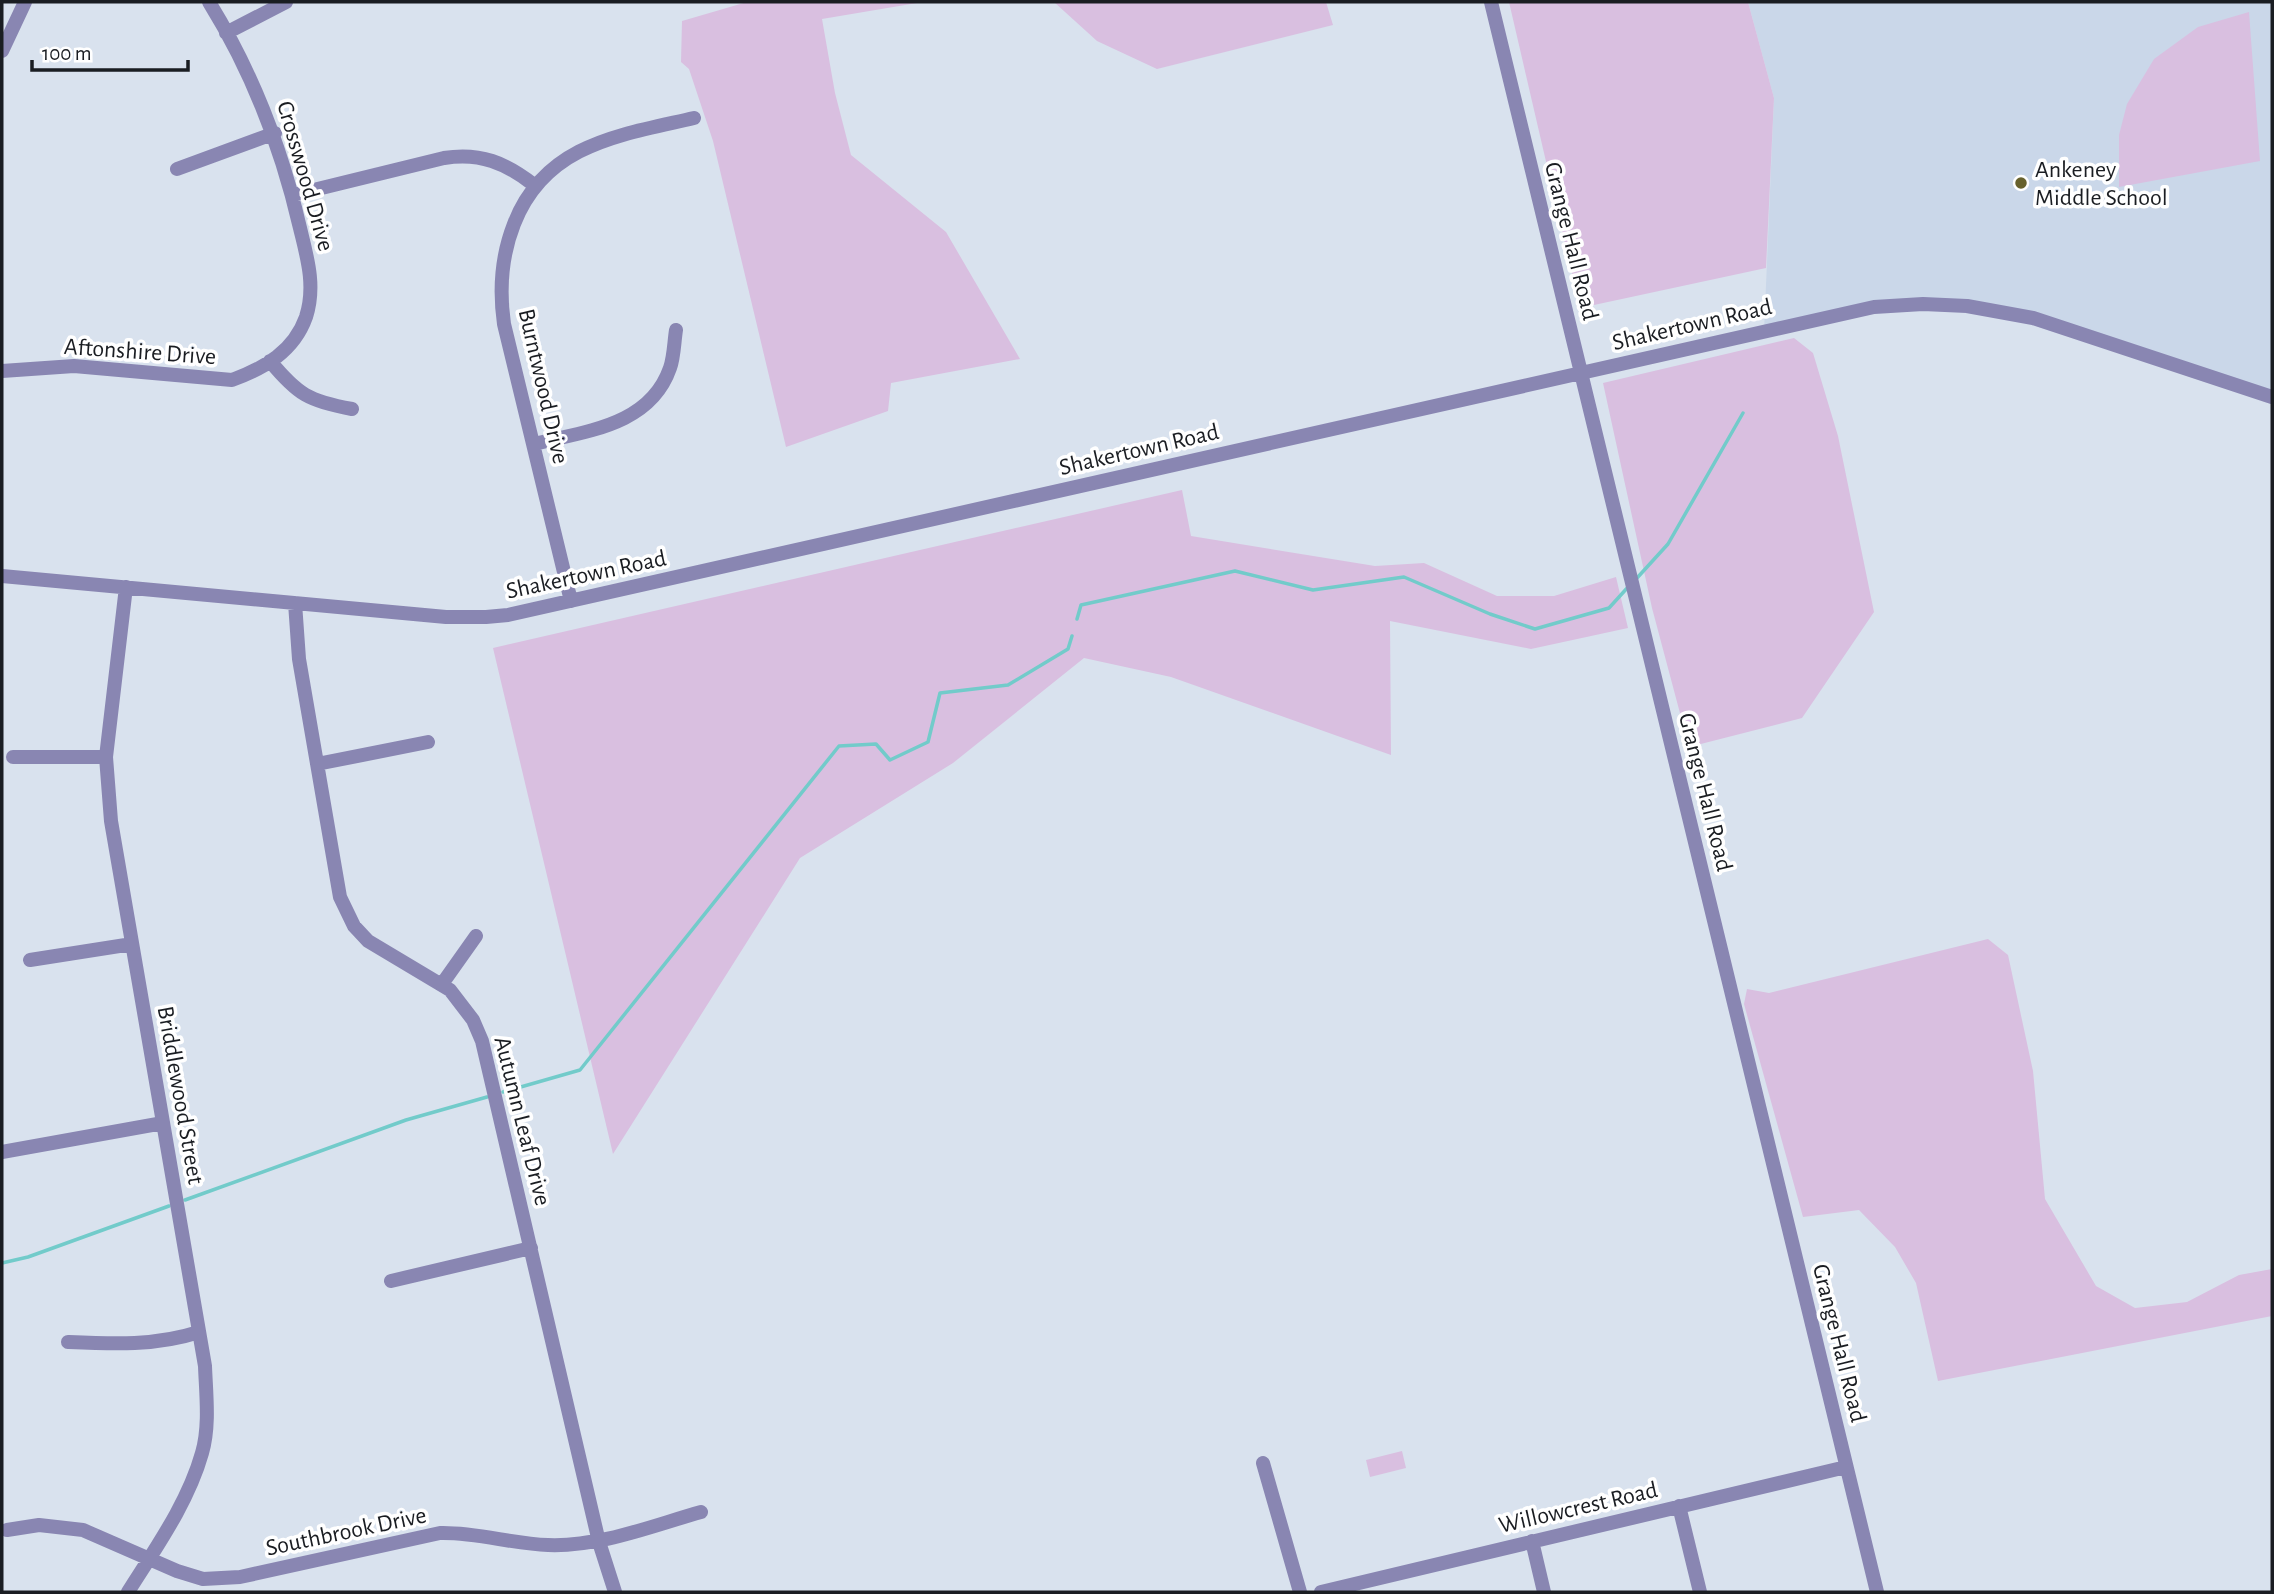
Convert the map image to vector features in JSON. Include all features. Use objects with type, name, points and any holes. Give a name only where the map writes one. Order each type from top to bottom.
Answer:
[{"type":"street","points":[[2,51],[25,2]]},
{"type":"street","name":"Crosswood Drive","points":[[209,2],[257,91],[275,133],[310,270],[310,298],[306,317],[297,335],[282,354],[270,361]]},
{"type":"street","points":[[226,33],[286,2]]},
{"type":"street","name":"Grange Hall Road","points":[[1491,2],[1877,1592]]},
{"type":"street","points":[[293,195],[462,156],[482,157],[501,163],[517,171],[534,185],[551,169],[591,145],[614,136],[694,118]]},
{"type":"street","points":[[177,169],[275,133]]},
{"type":"street","name":"Burntwood Drive","points":[[534,185],[520,208],[508,239],[500,286],[504,324],[571,601]]},
{"type":"street","name":"Shakertown Road","points":[[2,576],[468,618],[508,615],[1874,307],[1966,306],[2033,318],[2272,397]]},
{"type":"street","points":[[534,444],[612,425],[640,409],[656,393],[670,369],[676,330]]},
{"type":"street","points":[[270,361],[288,383],[305,396],[319,403],[352,409]]},
{"type":"street","name":"Aftonshire Drive","points":[[2,371],[74,366],[232,380],[255,372],[270,361]]},
{"type":"street","name":"Briddlewood Street","points":[[126,587],[106,757],[111,821],[200,1332],[206,1388],[202,1452],[184,1498],[128,1592]]},
{"type":"street","name":"Autumn Leaf Drive","points":[[295,603],[299,659],[339,890],[345,910],[360,934],[376,948],[442,984],[458,1000],[482,1041],[599,1542],[615,1592]]},
{"type":"street","points":[[317,764],[428,742]]},
{"type":"street","points":[[13,758],[106,757]]},
{"type":"street","points":[[442,984],[476,936]]},
{"type":"street","points":[[30,960],[132,944]]},
{"type":"street","points":[[2,1152],[163,1123]]},
{"type":"street","points":[[391,1281],[531,1248]]},
{"type":"street","points":[[68,1342],[133,1344],[182,1338],[200,1332]]},
{"type":"street","points":[[1263,1463],[1300,1592]]},
{"type":"street","name":"Willowcrest Road","points":[[1321,1592],[1846,1467]]},
{"type":"street","points":[[1679,1506],[1700,1592]]},
{"type":"street","name":"Southbrook Drive","points":[[6,1530],[39,1524],[83,1530],[177,1571],[203,1578],[240,1577],[440,1533],[465,1532],[548,1545],[599,1542],[701,1512]]},
{"type":"street","points":[[1532,1541],[1544,1592]]},
{"type":"shaded area","points":[[747,2],[923,2],[822,19],[835,93],[851,155],[946,232],[1020,359],[891,383],[888,411],[786,447],[713,141],[689,69],[681,62],[682,21]]},
{"type":"shaded area","points":[[1054,2],[1326,2],[1333,25],[1157,69],[1097,41]]},
{"type":"shaded area","points":[[1509,2],[1748,2],[1774,98],[1766,268],[1580,308]]},
{"type":"shaded area","name":"Ankeney Middle School","points":[[1748,2],[2272,2],[2272,397],[2033,318],[1923,304],[1764,332],[1774,98]]},
{"type":"shaded area","points":[[2249,12],[2260,161],[2119,187],[2119,135],[2127,104],[2154,59],[2198,27]]},
{"type":"shaded area","points":[[1794,338],[1813,353],[1838,436],[1874,612],[1802,718],[1689,747],[1652,608],[1603,383]]},
{"type":"shaded area","points":[[1182,490],[1191,536],[1375,566],[1424,563],[1497,596],[1554,596],[1616,577],[1628,628],[1531,649],[1390,621],[1391,755],[1171,677],[1084,658],[953,763],[800,858],[613,1154],[493,648]]},
{"type":"shaded area","points":[[1988,939],[2008,955],[2033,1071],[2045,1199],[2096,1286],[2135,1308],[2187,1302],[2239,1275],[2272,1269],[2272,1316],[1938,1381],[1916,1283],[1895,1247],[1859,1210],[1803,1217],[1744,1004],[1747,989],[1769,993]]},
{"type":"shaded area","points":[[1402,1451],[1406,1468],[1370,1477],[1366,1460]]},
{"type":"waterway","points":[[1637,578],[1668,544],[1743,413]]},
{"type":"waterway","points":[[1077,619],[1081,605],[1235,571],[1313,590],[1404,577],[1490,614],[1535,629],[1609,608],[1629,586]]},
{"type":"waterway","points":[[503,1092],[580,1070],[839,746],[876,744],[890,760],[928,742],[940,693],[1008,685],[1068,649],[1072,636]]},
{"type":"waterway","points":[[185,1200],[406,1120],[487,1097]]},
{"type":"waterway","points":[[2,1263],[28,1257],[169,1206]]},
{"type":"place","name":"Ankeney Middle School","points":[[2021,183]]}]
